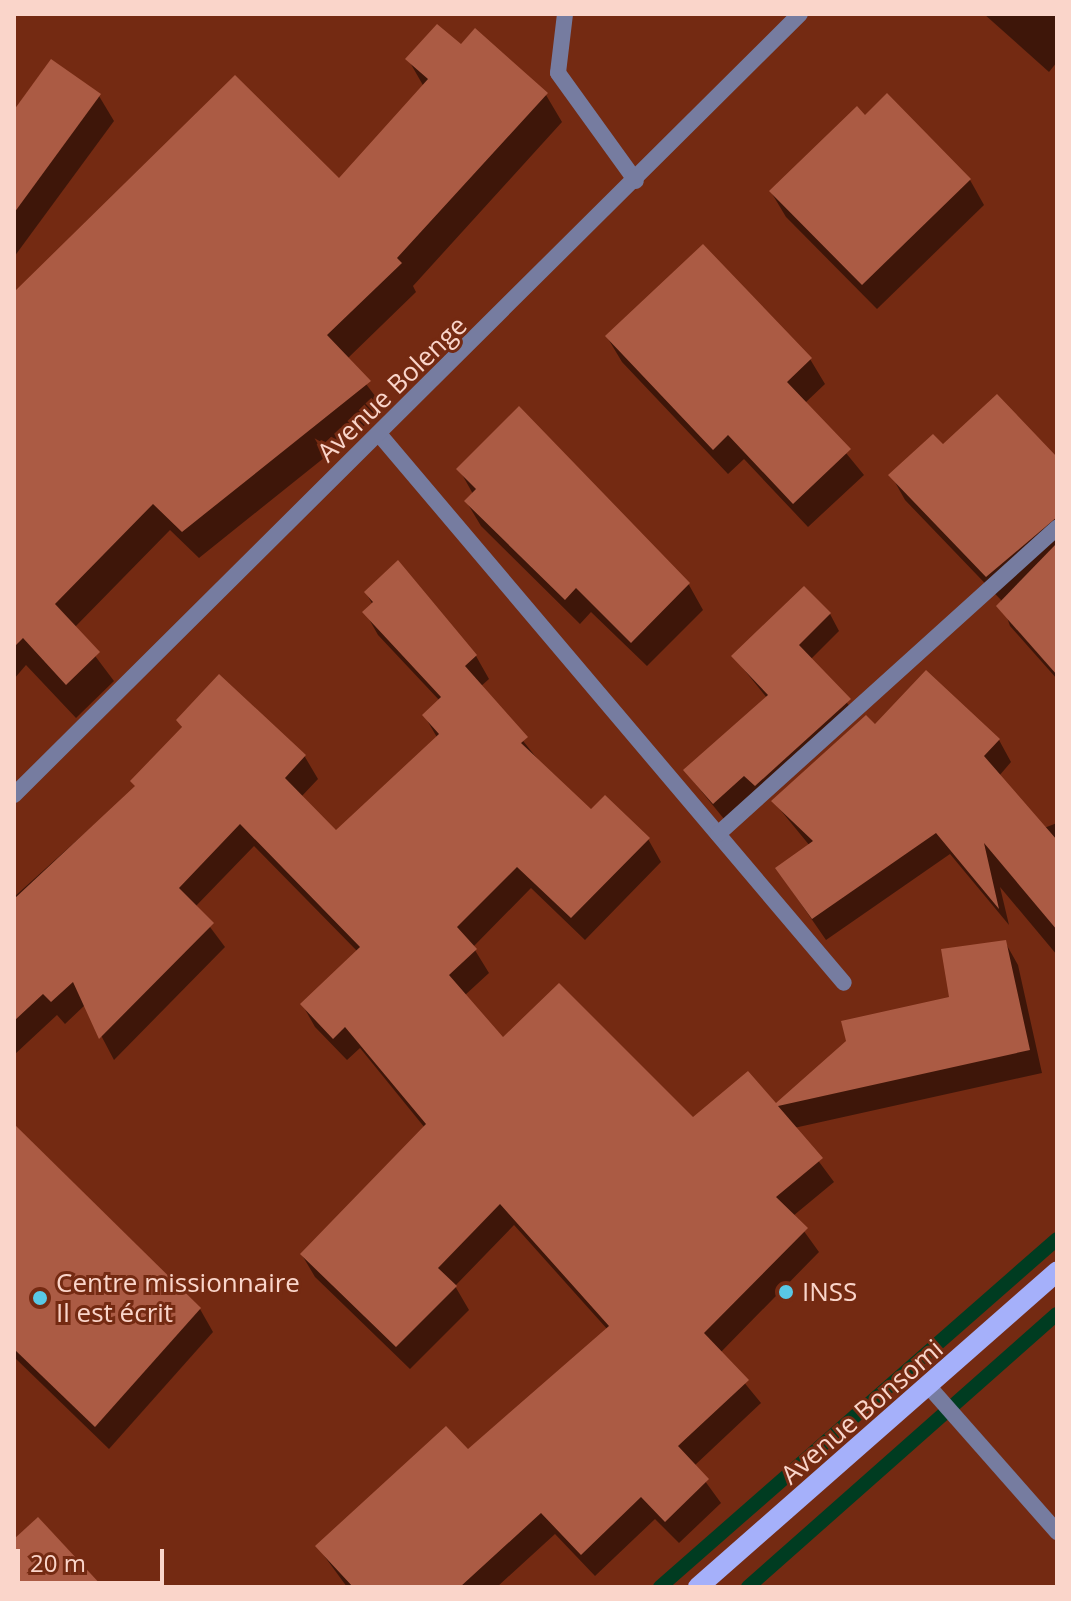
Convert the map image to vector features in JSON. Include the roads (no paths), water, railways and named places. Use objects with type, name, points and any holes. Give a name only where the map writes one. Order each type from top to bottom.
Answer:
[{"type":"main road","name":"Avenue Bonsomi","points":[[698,1587],[931,1389],[1057,1272]]},
{"type":"street","points":[[565,14],[558,73],[636,181]]},
{"type":"street","name":"Avenue Bolenge","points":[[14,795],[636,181],[800,14]]},
{"type":"street","points":[[379,434],[844,983]]},
{"type":"street","points":[[718,834],[1057,528]]},
{"type":"street","points":[[931,1389],[1057,1532]]},
{"type":"waterway","points":[[660,1587],[1057,1239]]},
{"type":"waterway","points":[[748,1587],[1057,1314]]},
{"type":"place","name":"INSS","points":[[786,1292]]},
{"type":"place","name":"Centre missionnaire Il est écrit","points":[[40,1298]]}]
